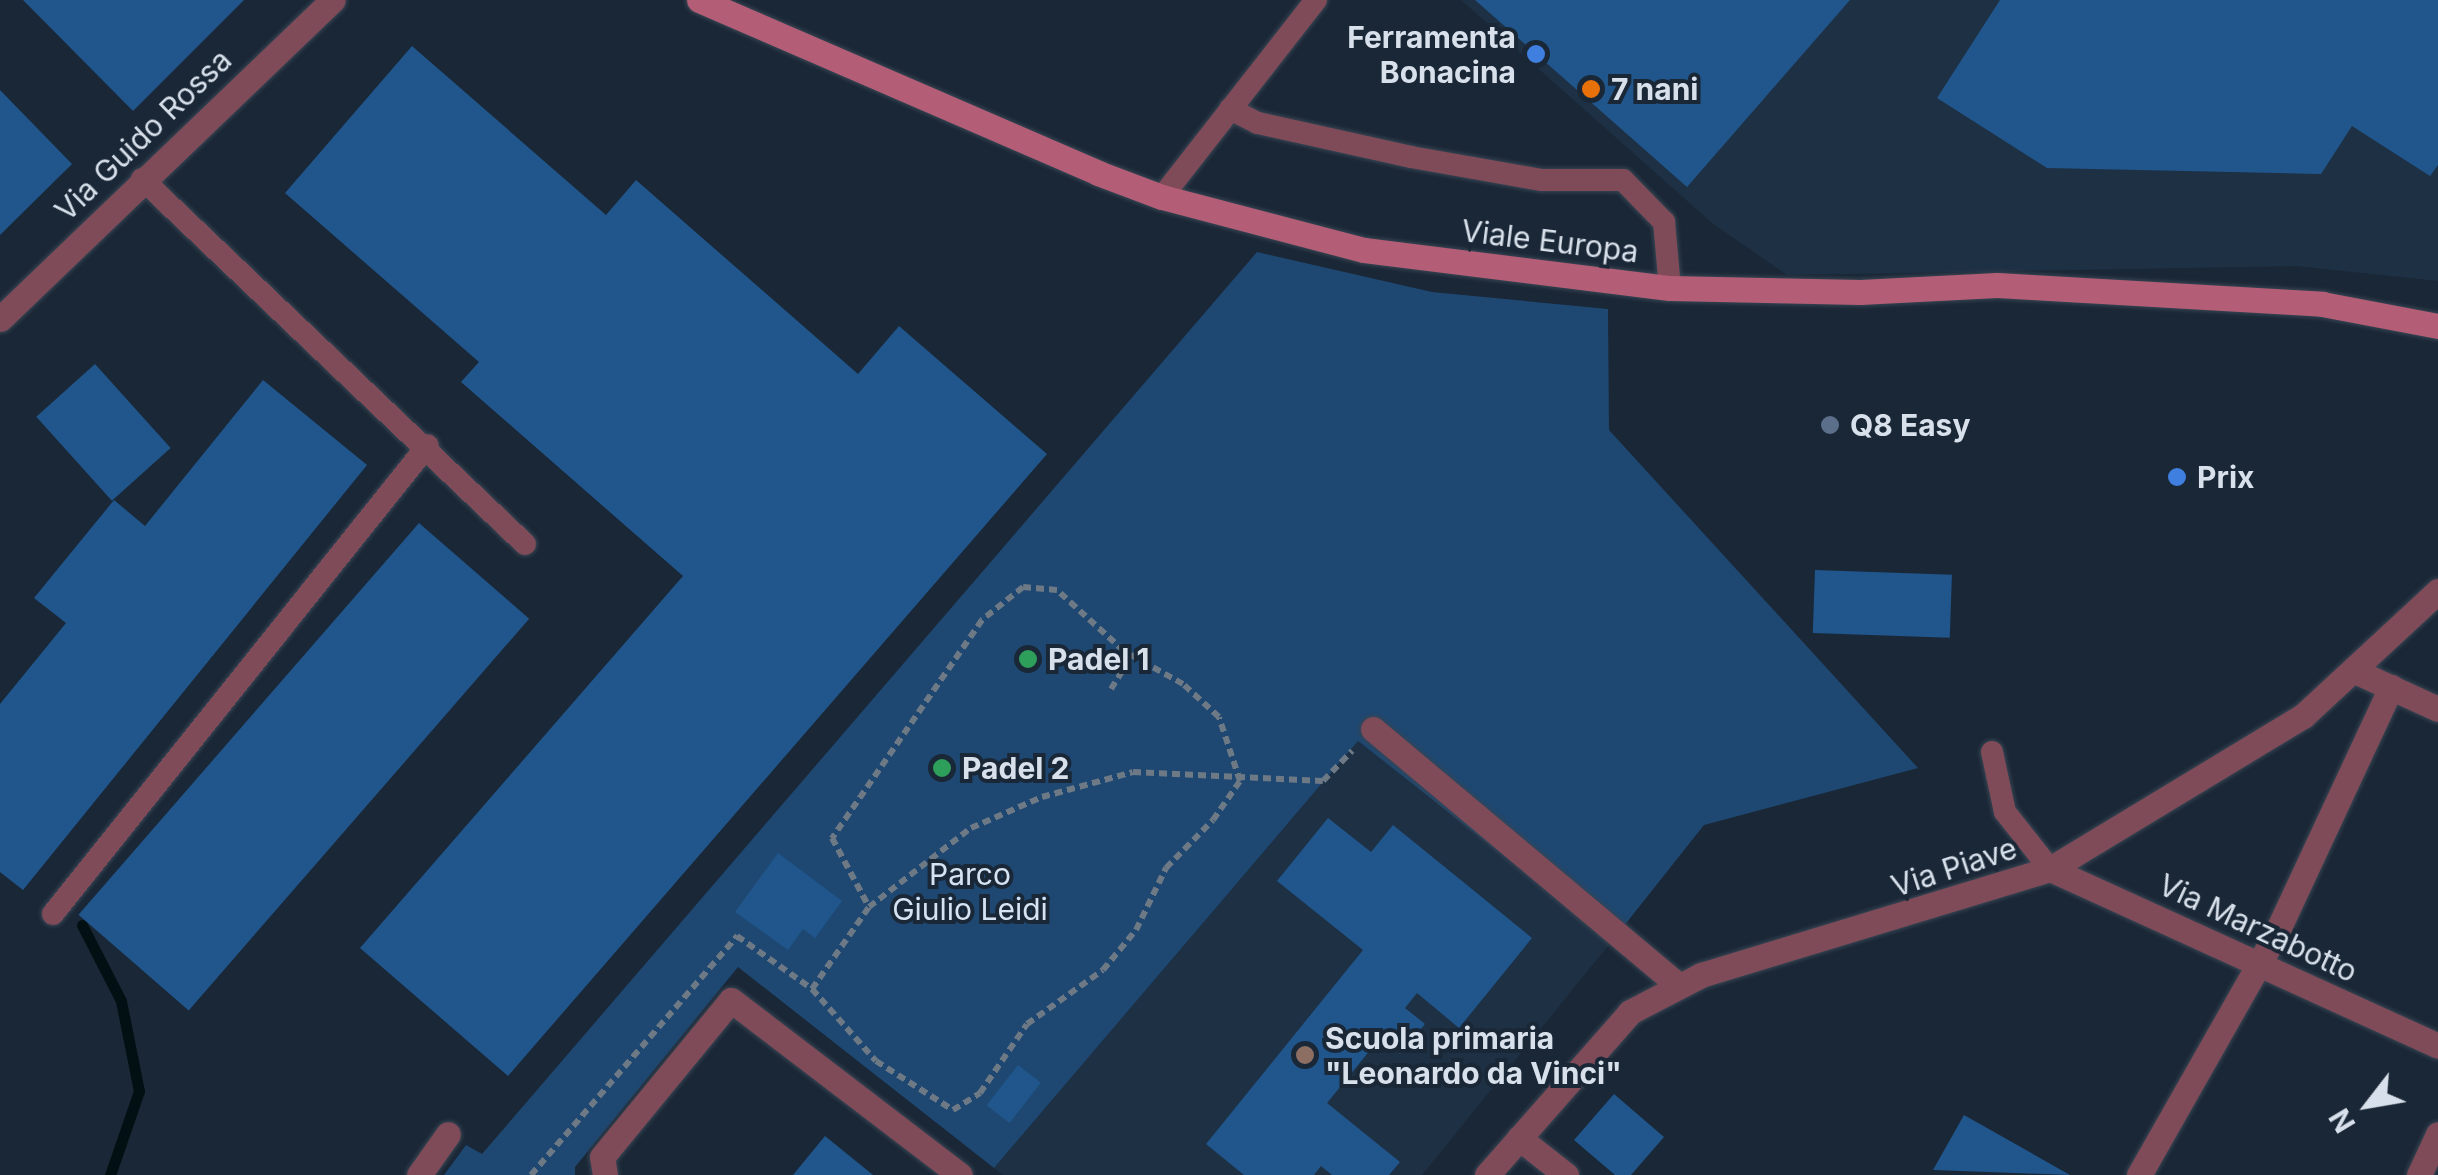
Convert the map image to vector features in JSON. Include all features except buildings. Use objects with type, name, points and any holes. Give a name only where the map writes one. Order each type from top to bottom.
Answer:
[{"type":"street","name":"Via Guido Rossa","points":[[0,319],[333,0]]},
{"type":"street","name":"Viale Europa","points":[[699,0],[1162,197],[1364,250],[1670,288],[1860,292],[1997,286],[2322,304],[2438,326]]},
{"type":"street","name":"Via Piave","points":[[1487,1175],[1630,1012],[1677,984],[2050,869],[2302,716],[2438,591]]},
{"type":"street","points":[[2355,671],[2438,709]]},
{"type":"street","points":[[2140,1175],[2259,966],[2391,687]]},
{"type":"street","points":[[1373,729],[1677,984]]},
{"type":"street","name":"Via Marzabotto","points":[[2050,869],[2438,1046]]},
{"type":"street","points":[[605,1175],[602,1157],[731,1000],[960,1175]]},
{"type":"street","points":[[419,1175],[448,1134]]},
{"type":"street","points":[[2419,1175],[2438,1134]]},
{"type":"street","points":[[1518,1138],[1566,1175]]},
{"type":"lane","points":[[1162,197],[1316,0]]},
{"type":"lane","points":[[1230,109],[1258,124],[1410,157],[1542,180],[1623,180],[1664,222],[1670,288]]},
{"type":"lane","points":[[142,179],[428,446],[525,544]]},
{"type":"lane","points":[[53,914],[428,446]]},
{"type":"lane","points":[[1992,752],[2005,812],[2050,869]]},
{"type":"path","points":[[868,907],[832,838],[982,620],[1023,587],[1057,590],[1132,656],[1184,684],[1219,718],[1240,781]]},
{"type":"path","points":[[1111,689],[1132,656]]},
{"type":"path","points":[[812,989],[868,907],[971,828],[1042,797],[1133,772],[1240,781],[1324,781],[1373,729]]},
{"type":"path","points":[[531,1175],[738,936],[812,989],[876,1061],[953,1110],[980,1093],[1027,1024],[1104,970],[1136,930],[1166,868],[1213,820],[1240,781]]},
{"type":"shaded area","points":[[1461,0],[2438,0],[2438,281],[2296,266],[1787,275],[1712,223]]},
{"type":"shaded area","name":"Scuola primaria \"Leonardo da Vinci\"","points":[[1358,741],[1612,941],[1422,1175],[1003,1175],[994,1168]]},
{"type":"green space","name":"Parco Giulio Leidi","points":[[1257,252],[1432,292],[1608,309],[1609,430],[1918,768],[1704,825],[1612,941],[1358,741],[994,1168],[738,967],[575,1167],[575,1175],[444,1175],[466,1145],[482,1154]]},
{"type":"waterway","points":[[82,925],[121,1001],[139,1091],[110,1175]]},
{"type":"place","name":"Ferramenta Bonacina","points":[[1536,54]]},
{"type":"place","name":"7 nani","points":[[1591,89]]},
{"type":"place","name":"Q8 Easy","points":[[1830,425]]},
{"type":"place","name":"Prix","points":[[2177,477]]},
{"type":"place","name":"Padel 1","points":[[1028,659]]},
{"type":"place","name":"Padel 2","points":[[942,768]]},
{"type":"place","name":"Scuola primaria \"Leonardo da Vinci\"","points":[[1305,1055]]}]
